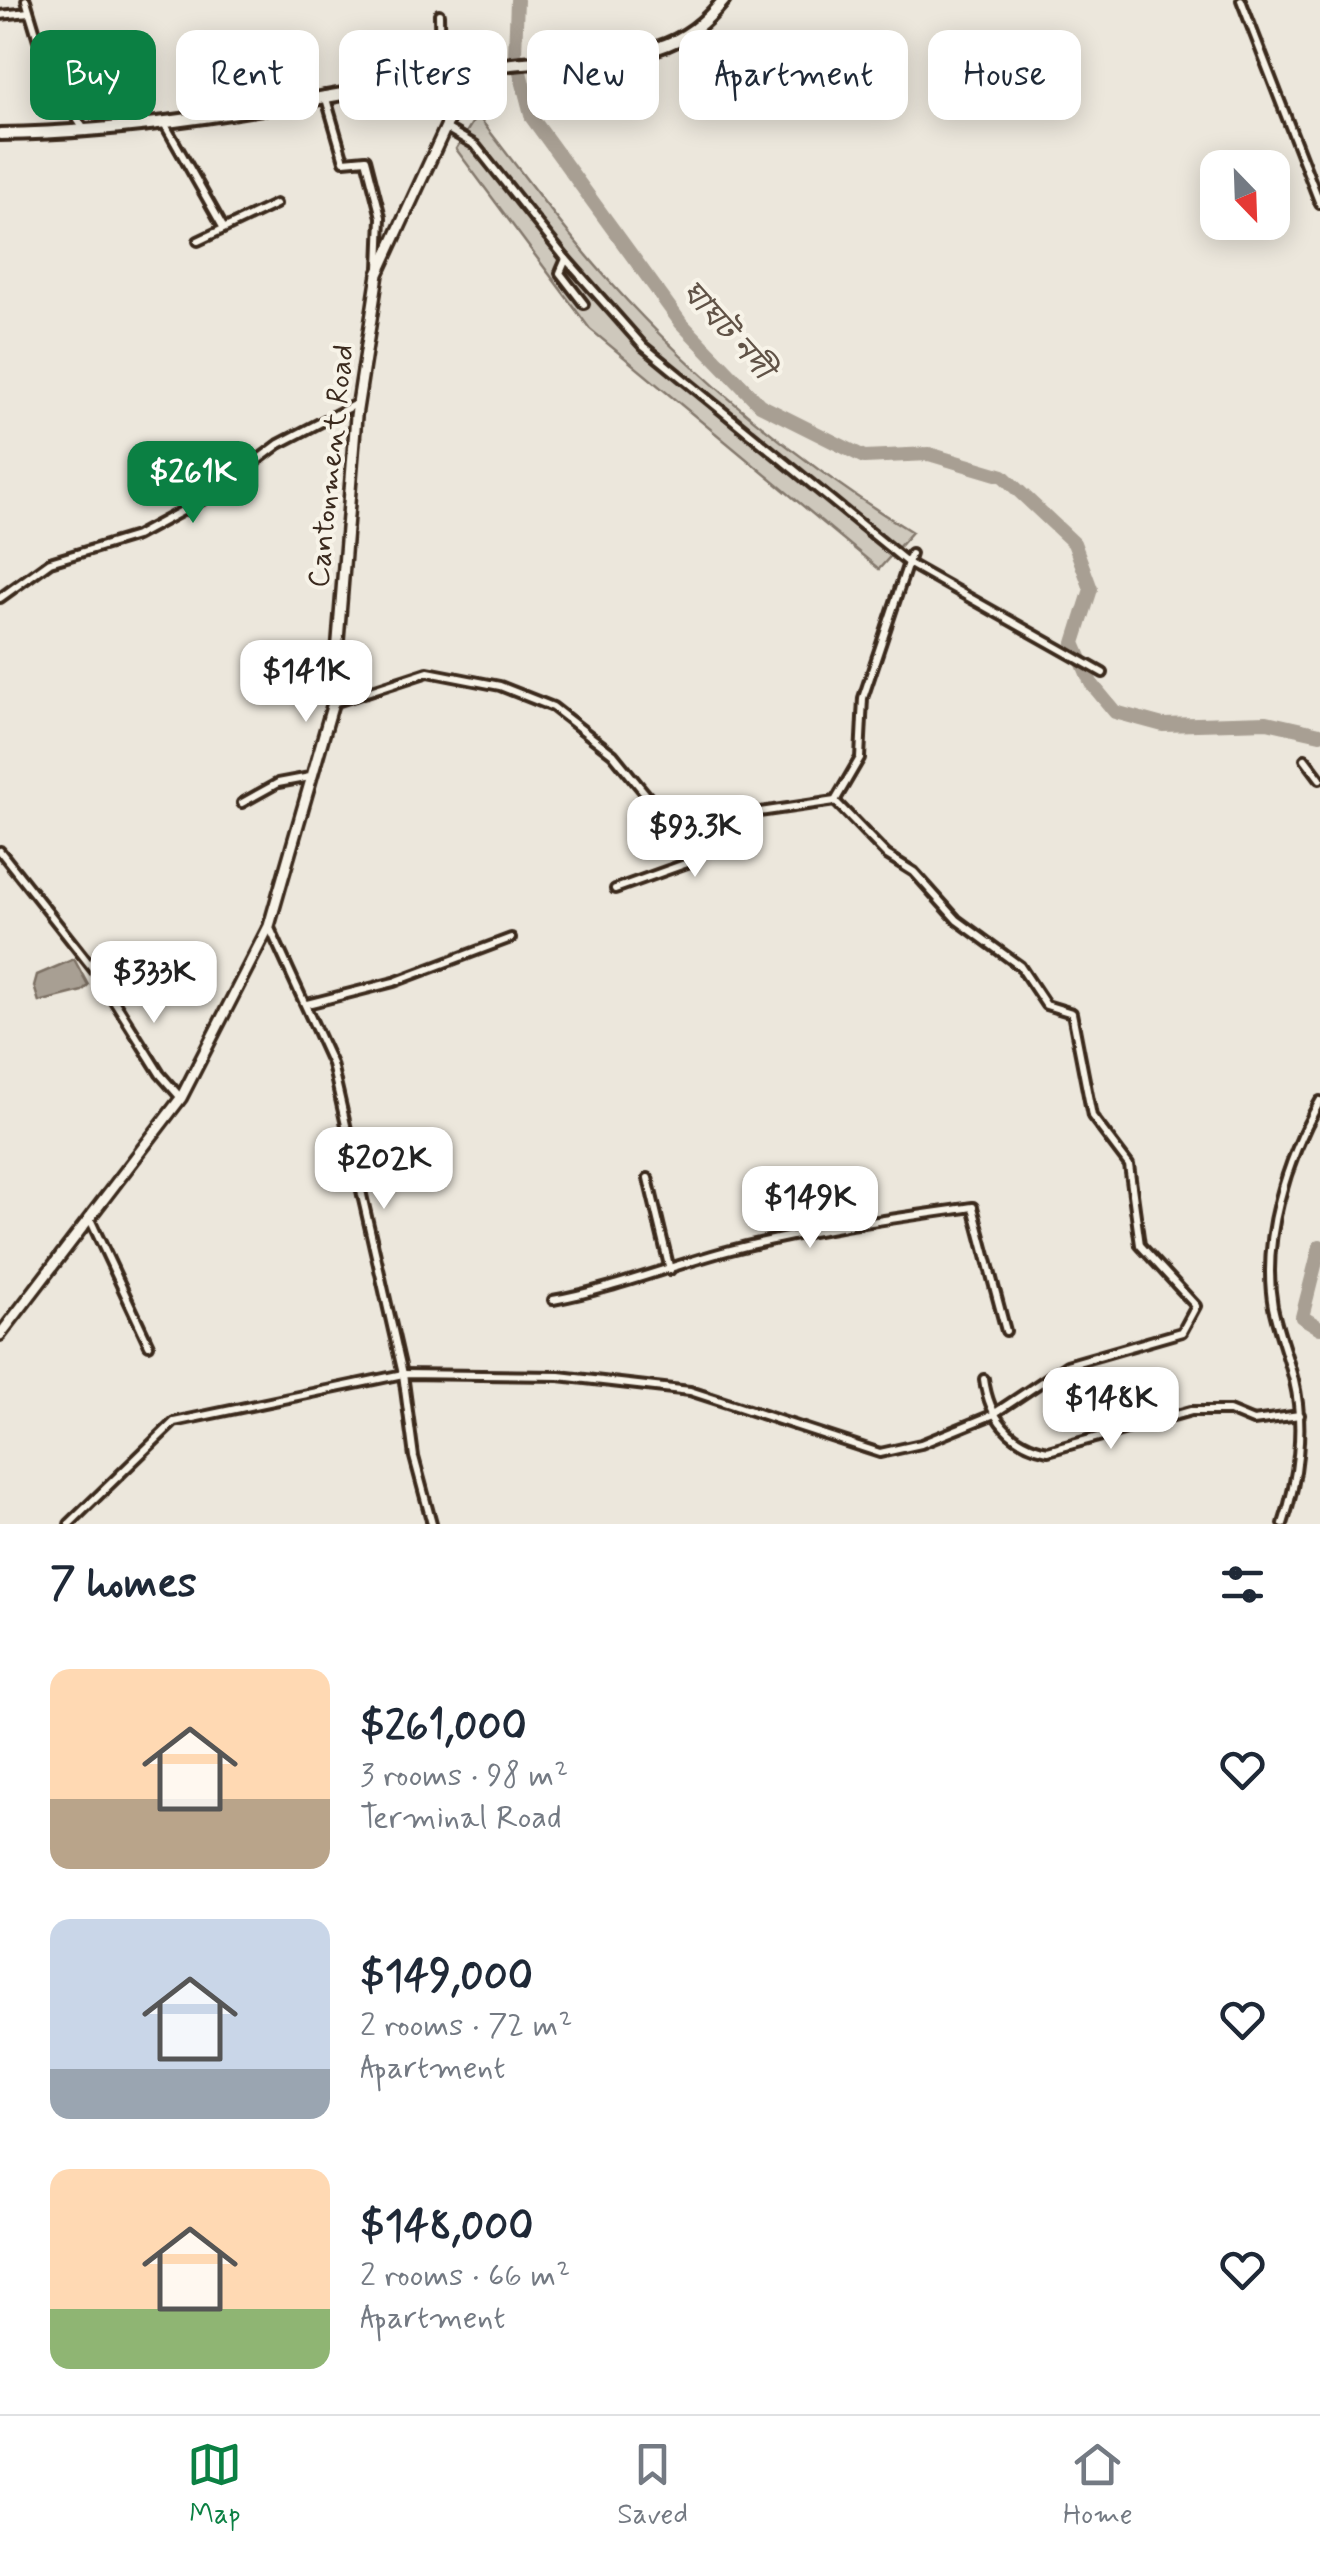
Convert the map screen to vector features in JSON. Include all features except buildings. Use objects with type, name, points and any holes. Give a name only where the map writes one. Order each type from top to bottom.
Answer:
[{"type":"main road","points":[[507,65],[654,50],[685,37],[724,0]]},
{"type":"main road","points":[[0,134],[86,133],[339,94]]},
{"type":"street","points":[[26,0],[50,80],[86,133]]},
{"type":"street","points":[[1241,0],[1320,204]]},
{"type":"street","points":[[0,15],[29,12]]},
{"type":"street","points":[[439,14],[439,30]]},
{"type":"street","points":[[325,96],[344,160],[366,158],[381,217],[378,274]]},
{"type":"street","name":"Cantonment Road","points":[[0,1335],[5,1322],[181,1098],[270,926],[333,703],[358,403],[378,274],[450,120]]},
{"type":"street","points":[[164,123],[223,227]]},
{"type":"street","points":[[446,128],[476,145],[643,346],[908,563],[1103,673]]},
{"type":"street","points":[[198,241],[276,204]]},
{"type":"street","points":[[566,258],[560,272],[584,304]]},
{"type":"street","points":[[0,598],[50,562],[136,536],[210,496],[279,444],[358,403]]},
{"type":"street","points":[[835,801],[860,758],[863,698],[911,554]]},
{"type":"street","points":[[333,703],[428,672],[500,686],[553,707],[613,754],[671,825],[693,861],[615,889]]},
{"type":"street","points":[[1305,758],[1320,778]]},
{"type":"street","points":[[242,804],[278,783],[310,777]]},
{"type":"street","points":[[671,825],[835,801]]},
{"type":"street","points":[[68,1524],[174,1422],[403,1374],[560,1376],[690,1391],[880,1453],[922,1444],[992,1414],[1067,1365],[1182,1332],[1196,1306],[1140,1245],[1130,1165],[1092,1116],[1072,1013],[1046,1005],[1020,966],[957,920],[914,872],[887,855],[835,801]]},
{"type":"street","points":[[0,851],[98,975],[160,1074],[181,1098]]},
{"type":"street","points":[[270,926],[332,1064],[403,1374],[414,1457],[432,1524]]},
{"type":"street","points":[[308,1004],[394,982],[511,938]]},
{"type":"street","points":[[1283,1524],[1291,1500],[1300,1415],[1273,1304],[1273,1253],[1288,1170],[1320,1101]]},
{"type":"street","points":[[648,1178],[670,1270]]},
{"type":"street","points":[[553,1300],[610,1289],[831,1227],[973,1208],[1006,1331]]},
{"type":"street","points":[[89,1218],[149,1345]]},
{"type":"street","points":[[984,1380],[992,1414],[1033,1448],[1048,1451],[1191,1411],[1229,1411],[1253,1420],[1300,1415]]},
{"type":"shaded area","points":[[474,120],[481,120],[593,263],[679,353],[791,449],[912,532],[879,569],[590,329],[456,149]]},
{"type":"shaded area","points":[[74,959],[88,985],[82,991],[39,1002],[34,986],[37,975]]},
{"type":"waterway","name":"ঘাঘট নদী","points":[[517,0],[515,53],[532,118],[681,323],[760,405],[864,457],[929,454],[1003,476],[1074,543],[1091,589],[1074,643],[1091,683],[1115,712],[1163,725],[1267,722],[1320,734]]},
{"type":"waterway","name":"ঘাঘট নদী","points":[[1320,1246],[1302,1317],[1320,1328]]}]
